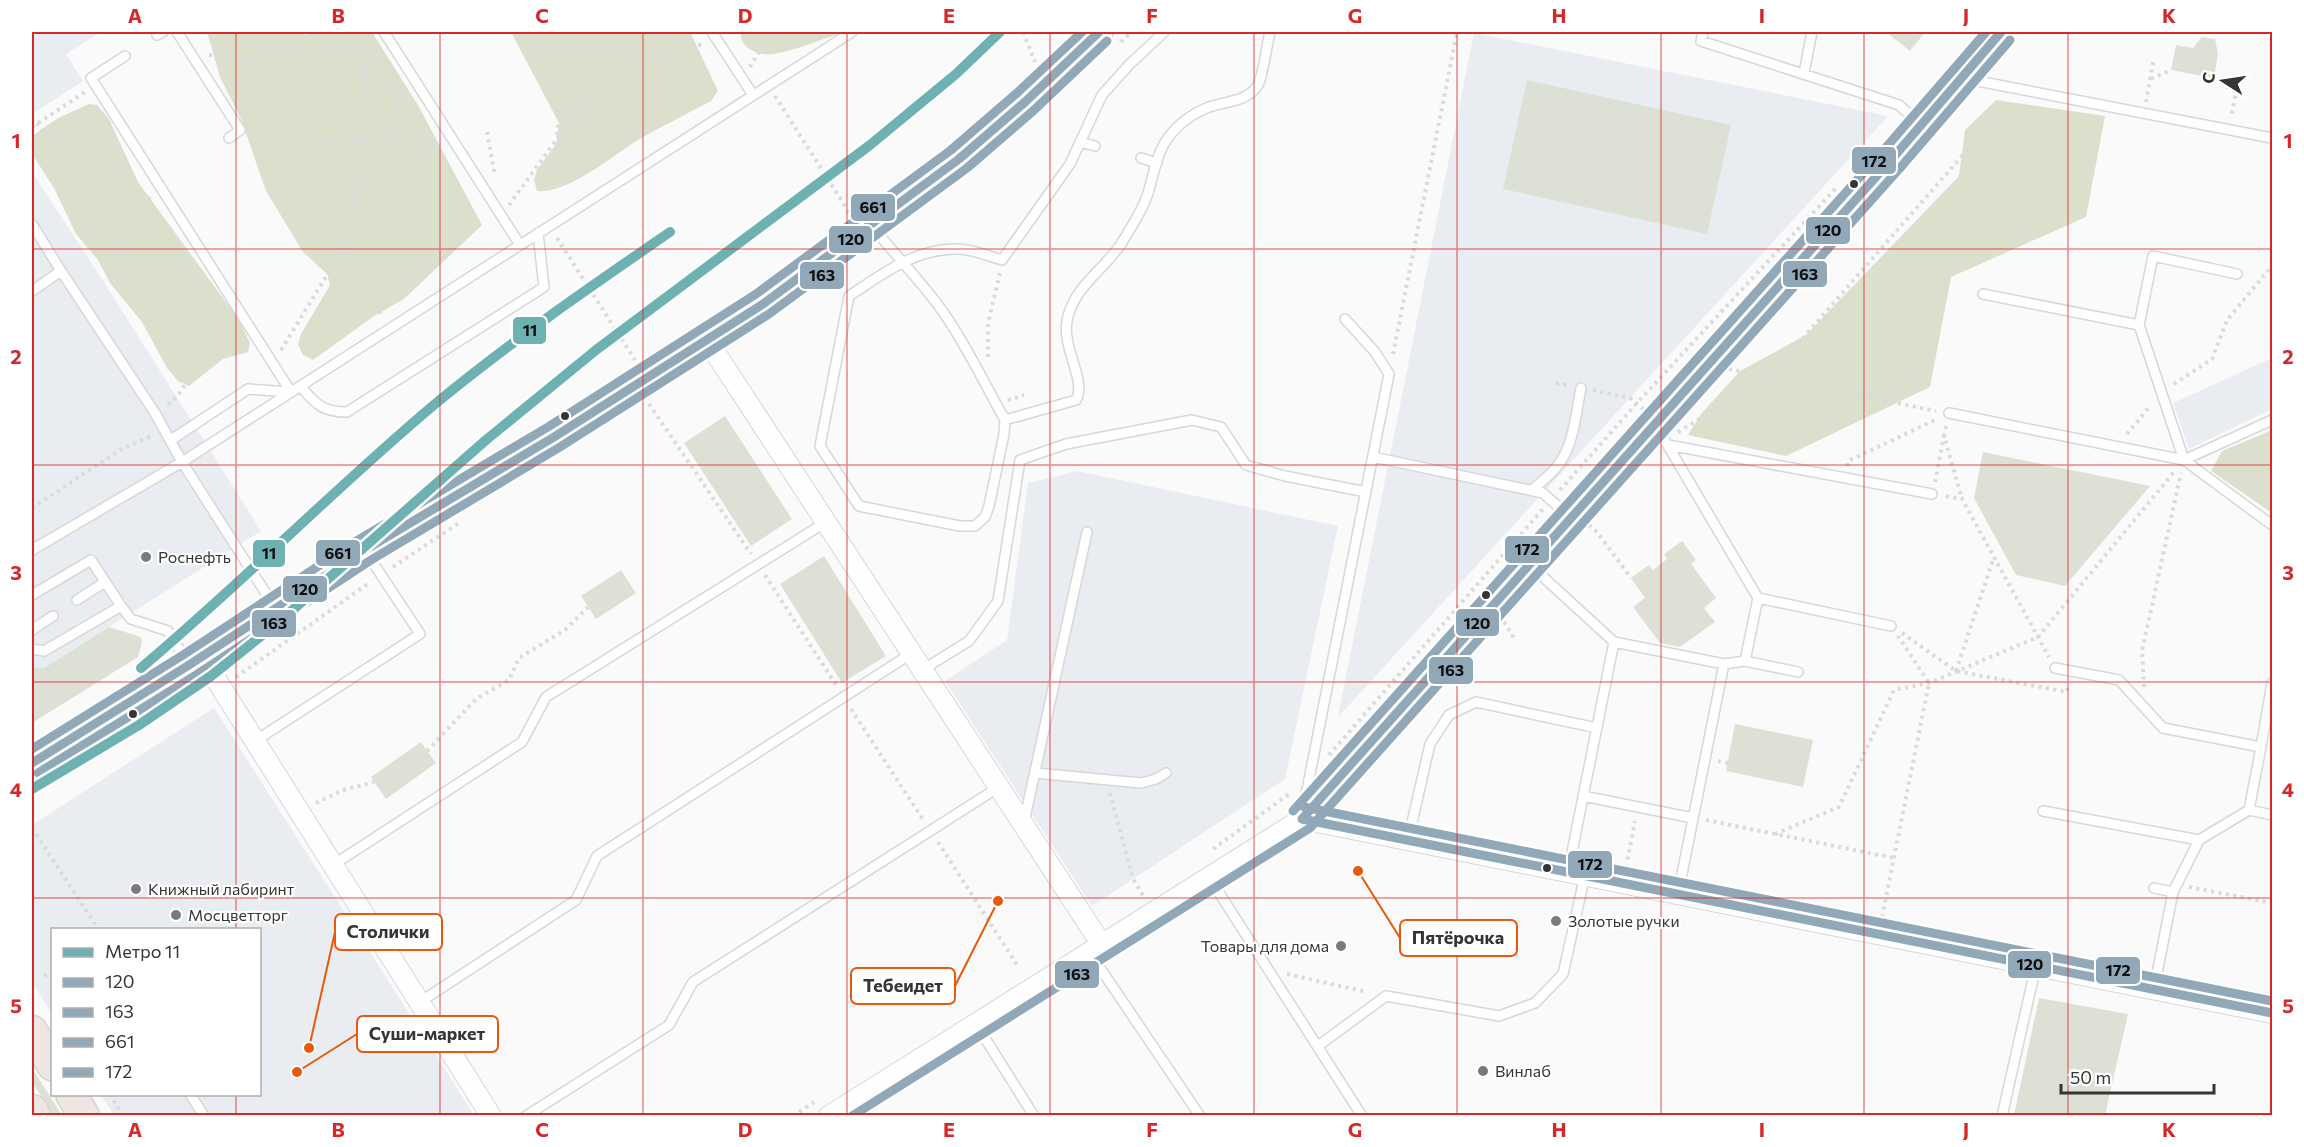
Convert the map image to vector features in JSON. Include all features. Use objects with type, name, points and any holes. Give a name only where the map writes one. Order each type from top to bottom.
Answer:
[{"type":"main road","points":[[32,1031],[51,1063]]},
{"type":"main road","points":[[72,1096],[84,1116]]},
{"type":"main road","points":[[32,1110],[35,1116]]},
{"type":"street","points":[[32,763],[195,661],[365,550],[554,437],[763,304],[863,223],[959,159],[1099,32]]},
{"type":"street","points":[[839,1113],[1302,819],[1529,564],[1577,519],[1653,426],[2001,32]]},
{"type":"street","points":[[707,340],[1023,824],[1096,949]]},
{"type":"street","points":[[195,661],[255,741],[491,1116]]},
{"type":"street","points":[[1302,819],[2272,1013]]},
{"type":"lane","points":[[177,32],[240,130],[229,138]]},
{"type":"lane","points":[[384,32],[520,245]]},
{"type":"lane","points":[[712,32],[753,96]]},
{"type":"lane","points":[[32,550],[182,462],[852,32]]},
{"type":"lane","points":[[863,223],[901,261],[943,312],[1005,420],[1005,434],[989,506],[985,518],[975,526],[960,526],[860,506],[820,446],[849,296],[901,261],[940,250],[960,249],[1002,260],[1070,164],[1102,95],[1164,32]]},
{"type":"lane","points":[[1005,420],[1076,400],[1080,386],[1067,346],[1066,335],[1069,312],[1079,291],[1119,247],[1134,223],[1146,198],[1163,146],[1169,136],[1188,118],[1211,106],[1245,98],[1258,84],[1270,32]]},
{"type":"lane","points":[[1703,32],[1701,41],[1899,105],[1921,125]]},
{"type":"lane","points":[[1804,73],[1812,32]]},
{"type":"lane","points":[[125,56],[91,78],[291,392]]},
{"type":"lane","points":[[1962,78],[2272,138]]},
{"type":"lane","points":[[1080,142],[1095,146]]},
{"type":"lane","points":[[1141,159],[1157,163]]},
{"type":"lane","points":[[32,224],[165,429],[182,462],[276,608]]},
{"type":"lane","points":[[300,386],[318,406],[335,412],[346,412],[544,287],[538,233]]},
{"type":"lane","points":[[2184,460],[2139,325],[2153,256],[2237,274]]},
{"type":"lane","points":[[32,291],[62,271]]},
{"type":"lane","points":[[1983,294],[2139,325]]},
{"type":"lane","points":[[1302,819],[1389,374],[1375,352],[1345,319]]},
{"type":"lane","points":[[1532,490],[1554,471],[1564,458],[1581,387]]},
{"type":"lane","points":[[171,440],[248,389],[291,392]]},
{"type":"lane","points":[[1948,413],[2184,460],[2272,525]]},
{"type":"lane","points":[[420,1002],[576,900],[597,856],[844,697],[917,661],[969,641],[998,601],[1020,460],[1066,444],[1192,420],[1221,427],[1246,465],[1285,476],[1366,492]]},
{"type":"lane","points":[[2184,460],[2272,420]]},
{"type":"lane","points":[[1653,426],[1670,440],[1758,598],[1745,661]]},
{"type":"lane","points":[[1670,440],[1932,494]]},
{"type":"lane","points":[[1373,457],[1543,493],[1577,519]]},
{"type":"lane","points":[[333,865],[522,742],[546,697],[826,522]]},
{"type":"lane","points":[[1023,824],[1087,532]]},
{"type":"lane","points":[[255,741],[420,634],[365,550]]},
{"type":"lane","points":[[32,595],[92,560],[121,606],[132,619],[168,631],[195,661]]},
{"type":"lane","points":[[1529,564],[1614,642],[1724,664],[1745,661],[1798,672]]},
{"type":"lane","points":[[77,600],[105,582]]},
{"type":"lane","points":[[1758,598],[1891,626]]},
{"type":"lane","points":[[32,649],[44,651],[121,606]]},
{"type":"lane","points":[[32,630],[53,616]]},
{"type":"lane","points":[[1318,1046],[1386,996],[1499,1016],[1535,1004],[1563,974],[1577,874],[1584,796],[1614,642]]},
{"type":"lane","points":[[1678,894],[1724,664]]},
{"type":"lane","points":[[2055,668],[2119,680],[2163,728],[2261,747]]},
{"type":"lane","points":[[2249,810],[2272,683]]},
{"type":"lane","points":[[1408,840],[1430,744],[1449,715],[1476,702],[1597,728]]},
{"type":"lane","points":[[1035,773],[1142,783],[1166,773]]},
{"type":"lane","points":[[526,1116],[669,1025],[693,982],[999,787]]},
{"type":"lane","points":[[1584,796],[1693,818]]},
{"type":"lane","points":[[2154,989],[2175,888],[2199,840],[2249,810],[2272,815]]},
{"type":"lane","points":[[2043,811],[2199,840]]},
{"type":"lane","points":[[1209,877],[1362,1116]]},
{"type":"lane","points":[[2154,888],[2175,888]]},
{"type":"lane","points":[[1096,949],[1200,1116]]},
{"type":"lane","points":[[2002,1116],[2036,966]]},
{"type":"lane","points":[[976,1024],[1034,1116]]},
{"type":"lane","points":[[191,1096],[204,1116]]},
{"type":"path","points":[[273,363],[343,249],[356,202],[366,75],[357,32]]},
{"type":"path","points":[[557,139],[570,32]]},
{"type":"path","points":[[501,215],[557,139],[623,32]]},
{"type":"path","points":[[655,32],[725,52]]},
{"type":"path","points":[[743,80],[771,32]]},
{"type":"path","points":[[1023,32],[1038,72]]},
{"type":"path","points":[[569,118],[678,38]]},
{"type":"path","points":[[190,52],[366,75],[396,98]]},
{"type":"path","points":[[2144,113],[2154,58]]},
{"type":"path","points":[[2151,78],[2171,70]]},
{"type":"path","points":[[2214,78],[2236,92],[2229,130]]},
{"type":"path","points":[[396,98],[418,84]]},
{"type":"path","points":[[32,127],[95,85]]},
{"type":"path","points":[[768,86],[863,223]]},
{"type":"path","points":[[356,202],[391,140],[396,98]]},
{"type":"path","points":[[37,123],[118,242],[188,357],[189,379],[182,391],[169,404]]},
{"type":"path","points":[[240,130],[312,142],[391,140],[457,145]]},
{"type":"path","points":[[487,132],[501,215]]},
{"type":"path","points":[[312,142],[356,202]]},
{"type":"path","points":[[1670,440],[1769,377],[1969,148]]},
{"type":"path","points":[[118,242],[159,184]]},
{"type":"path","points":[[549,226],[636,361]]},
{"type":"path","points":[[343,249],[389,329]]},
{"type":"path","points":[[988,360],[988,323],[1002,260]]},
{"type":"path","points":[[2116,447],[2161,392],[2212,359],[2227,320],[2272,266]]},
{"type":"path","points":[[179,342],[222,284]]},
{"type":"path","points":[[1720,367],[1948,413]]},
{"type":"path","points":[[1004,390],[1010,400],[1024,395]]},
{"type":"path","points":[[1630,398],[1637,403]]},
{"type":"path","points":[[647,401],[758,564],[928,827]]},
{"type":"path","points":[[1948,413],[1932,494],[1962,499]]},
{"type":"path","points":[[1845,477],[1848,461],[1948,413]]},
{"type":"path","points":[[32,508],[120,450],[165,429]]},
{"type":"path","points":[[1944,436],[1962,499],[2055,668]]},
{"type":"path","points":[[1775,834],[1839,807],[1894,690],[1929,682],[2038,637],[2184,460]]},
{"type":"path","points":[[2145,708],[2142,651],[2184,460]]},
{"type":"path","points":[[2210,479],[2272,475]]},
{"type":"path","points":[[1577,519],[1597,532],[1631,578]]},
{"type":"path","points":[[1956,671],[1994,557]]},
{"type":"path","points":[[427,751],[476,699],[509,680],[519,658],[565,630],[588,606]]},
{"type":"path","points":[[1500,616],[1515,640]]},
{"type":"path","points":[[1891,626],[1956,671],[2067,692],[2070,671]]},
{"type":"path","points":[[1880,923],[1929,682],[1891,626]]},
{"type":"path","points":[[1107,781],[1133,879],[1144,897]]},
{"type":"path","points":[[299,811],[343,790],[374,782]]},
{"type":"path","points":[[1625,873],[1638,807]]},
{"type":"path","points":[[1693,818],[1894,858]]},
{"type":"path","points":[[32,828],[98,928]]},
{"type":"path","points":[[934,837],[1019,968]]},
{"type":"path","points":[[2175,888],[2272,903]]},
{"type":"path","points":[[1269,970],[1386,996]]},
{"type":"path","points":[[44,976],[51,972]]},
{"type":"path","points":[[111,1096],[123,1116]]},
{"type":"shaded area","points":[[32,32],[101,32],[66,54],[83,81],[32,114]]},
{"type":"shaded area","points":[[1886,32],[1925,32],[1910,51]]},
{"type":"shaded area","points":[[1474,33],[1888,116],[1338,717]]},
{"type":"shaded area","points":[[2202,37],[2215,39],[2218,54],[2214,78],[2171,70],[2176,45],[2193,48]]},
{"type":"shaded area","points":[[1527,80],[1731,125],[1707,234],[1503,189]]},
{"type":"shaded area","points":[[32,172],[261,531],[44,668],[32,667]]},
{"type":"shaded area","points":[[2272,358],[2272,409],[2189,449],[2173,403]]},
{"type":"shaded area","points":[[725,416],[792,519],[751,546],[684,443]]},
{"type":"shaded area","points":[[1983,452],[2150,486],[2065,586],[2016,575],[1974,498]]},
{"type":"shaded area","points":[[1077,471],[1338,526],[1285,779],[1092,906],[945,681],[1007,640],[1028,483]]},
{"type":"shaded area","points":[[1682,541],[1696,560],[1691,564],[1716,598],[1704,608],[1715,622],[1680,647],[1660,643],[1633,607],[1645,598],[1631,578],[1649,565],[1653,570],[1667,559],[1664,554]]},
{"type":"shaded area","points":[[824,556],[886,656],[842,683],[780,584]]},
{"type":"shaded area","points":[[621,570],[636,593],[596,619],[581,596]]},
{"type":"shaded area","points":[[109,627],[141,637],[142,643],[138,657],[32,723],[32,667],[44,668]]},
{"type":"shaded area","points":[[214,708],[474,1115],[114,1115],[102,1096],[261,1096],[261,928],[51,928],[51,1013],[32,981],[32,825]]},
{"type":"shaded area","points":[[1735,724],[1813,740],[1803,787],[1726,771]]},
{"type":"shaded area","points":[[421,742],[436,763],[386,799],[371,777]]},
{"type":"shaded area","points":[[2039,998],[2128,1014],[2105,1115],[2014,1115]]},
{"type":"shaded area","points":[[32,1068],[62,1115],[53,1115],[32,1082]]},
{"type":"green space","points":[[207,32],[296,32],[306,35],[314,32],[372,32],[418,105],[482,225],[404,299],[374,316],[313,360],[303,355],[298,345],[301,334],[330,285],[327,274],[303,252],[266,191],[241,119],[220,77]]},
{"type":"green space","points":[[511,32],[690,32],[718,91],[711,101],[638,140],[576,180],[562,187],[537,191],[534,180],[537,170],[556,144],[559,123]]},
{"type":"green space","points":[[741,32],[841,32],[781,53],[761,54],[746,47],[741,38]]},
{"type":"green space","points":[[1996,100],[2105,116],[2086,217],[1951,277],[1930,387],[1786,456],[1688,435],[1701,414],[1740,371],[1806,335],[1959,176],[1965,130]]},
{"type":"green space","points":[[89,104],[97,105],[109,119],[138,182],[239,320],[250,343],[248,352],[223,359],[189,386],[178,381],[167,368],[142,322],[110,283],[98,260],[76,234],[54,188],[32,154],[32,136],[58,118]]},
{"type":"green space","points":[[2272,430],[2272,513],[2211,471],[2222,451]]},
{"type":"metro line","name":"11","points":[[32,789],[139,725],[211,676],[280,621],[486,440],[596,350],[870,145],[956,74],[1000,32]]},
{"type":"metro line","name":"11","points":[[141,668],[435,404],[521,337],[670,232]]},
{"type":"transit line","name":"661","points":[[32,749],[183,655],[358,540],[548,427],[756,294],[951,150],[1017,93],[1082,32]]},
{"type":"transit line","name":"120","points":[[32,763],[189,665],[365,550],[554,437],[763,304],[959,159],[1025,102],[1099,32]]},
{"type":"transit line","name":"172","points":[[1293,811],[1882,152],[1986,32]]},
{"type":"transit line","name":"120","points":[[1302,819],[1891,160],[2001,32]]},
{"type":"transit line","name":"163","points":[[852,1116],[1310,828],[1900,168],[2010,40]]},
{"type":"transit line","name":"163","points":[[38,773],[196,675],[371,560],[560,447],[769,314],[967,168],[1033,111],[1107,41]]},
{"type":"transit line","name":"172","points":[[1304,807],[2272,1001]]},
{"type":"transit line","name":"120","points":[[1302,819],[2272,1013]]},
{"type":"place","name":"Роснефть","points":[[146,557]]},
{"type":"place","name":"Пятёрочка","points":[[1358,871]]},
{"type":"place","name":"Книжный лабиринт","points":[[136,889]]},
{"type":"place","name":"Тебеидет","points":[[998,901]]},
{"type":"place","name":"Мосцветторг","points":[[176,915]]},
{"type":"place","name":"Золотые ручки","points":[[1556,921]]},
{"type":"place","name":"Товары для дома","points":[[1341,946]]},
{"type":"place","name":"Столички","points":[[309,1048]]},
{"type":"place","name":"Винлаб","points":[[1483,1071]]},
{"type":"place","name":"Суши-маркет","points":[[297,1072]]}]
